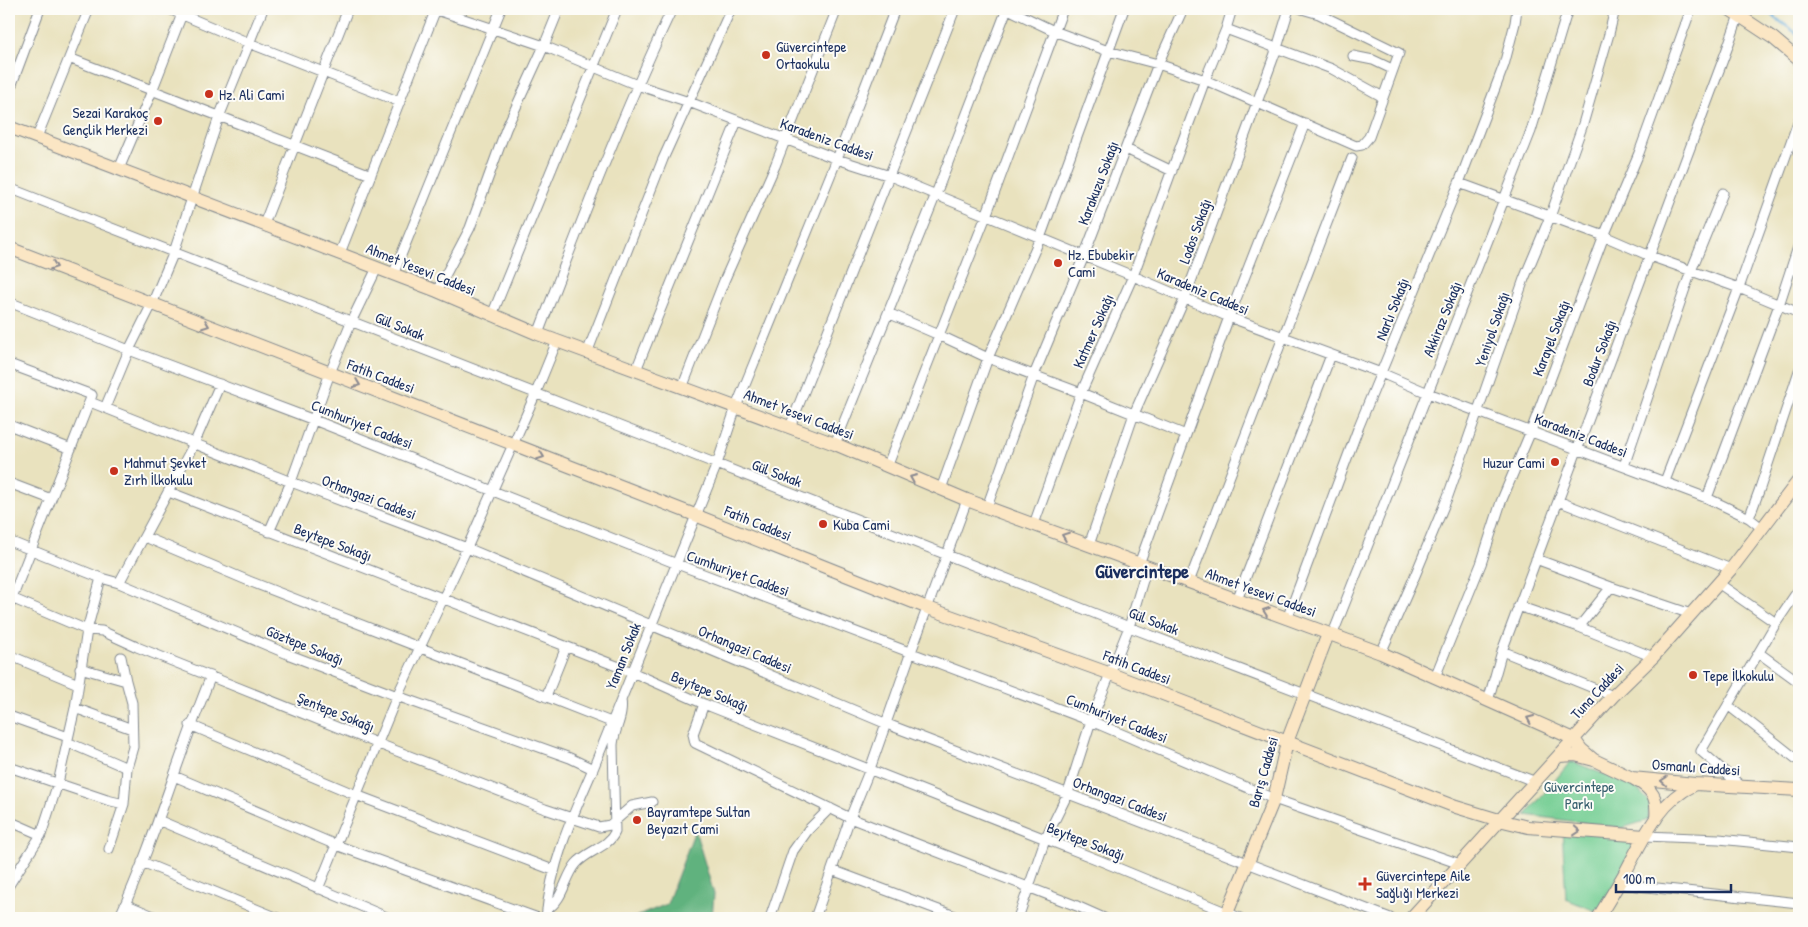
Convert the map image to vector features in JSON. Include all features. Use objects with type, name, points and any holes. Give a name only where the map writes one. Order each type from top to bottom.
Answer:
[{"type":"main road","points":[[1734,12],[1773,38],[1799,60]]},
{"type":"main road","name":"Ahmet Yesevi Caddesi","points":[[10,130],[37,137],[340,253],[587,353],[835,444],[968,500],[1381,653],[1574,739]]},
{"type":"main road","name":"Fatih Caddesi","points":[[9,248],[928,608],[1111,674],[1456,807],[1528,827],[1645,836]]},
{"type":"main road","name":"Tuna Caddesi","points":[[1411,918],[1731,569],[1799,480]]},
{"type":"main road","name":"Barış Caddesi","points":[[1226,916],[1274,799],[1287,742],[1330,635]]},
{"type":"main road","points":[[1590,722],[1585,745],[1591,758]]},
{"type":"main road","points":[[1574,739],[1591,758]]},
{"type":"main road","points":[[1560,756],[1575,755],[1591,758]]},
{"type":"main road","name":"Osmanlı Caddesi","points":[[1591,758],[1632,778],[1799,790]]},
{"type":"main road","points":[[1632,778],[1643,784],[1654,796],[1657,806],[1656,819]]},
{"type":"main road","points":[[1598,918],[1656,819],[1673,798],[1681,791],[1695,784]]},
{"type":"main road","points":[[1519,800],[1520,815],[1528,827]]},
{"type":"street","points":[[9,92],[40,9]]},
{"type":"street","points":[[37,137],[89,9]]},
{"type":"street","points":[[169,9],[184,11],[249,43],[400,102]]},
{"type":"street","points":[[105,408],[129,350],[152,304],[174,252],[219,117],[263,9]]},
{"type":"street","points":[[264,224],[324,72],[338,29],[348,9]]},
{"type":"street","points":[[340,253],[438,9]]},
{"type":"street","name":"Karadeniz Caddesi","points":[[438,9],[544,46],[637,85],[690,102],[837,159],[890,176],[936,194],[1229,317],[1665,481],[1749,518],[1763,528]]},
{"type":"street","points":[[393,274],[501,9]]},
{"type":"street","points":[[437,291],[470,228],[506,128],[559,9]]},
{"type":"street","points":[[492,315],[617,9]]},
{"type":"street","points":[[538,334],[584,211],[637,85],[672,9]]},
{"type":"street","points":[[587,353],[663,159],[731,9]]},
{"type":"street","points":[[682,388],[724,281],[771,175],[837,9]]},
{"type":"street","name":"Yaman Sokak","points":[[547,914],[554,870],[572,818],[717,464],[736,407],[837,159],[895,9]]},
{"type":"street","points":[[790,427],[955,9]]},
{"type":"street","points":[[835,444],[1008,9],[1054,31],[1108,51],[1158,64],[1205,80],[1356,146],[1362,145],[1369,137],[1399,53],[1319,14],[1302,9]]},
{"type":"street","points":[[887,466],[986,216],[1062,9]]},
{"type":"street","points":[[941,489],[988,358],[1040,238],[1124,9]]},
{"type":"street","name":"Karakuzu Sokağı","points":[[987,507],[1034,375],[1084,256],[1158,64],[1183,9]]},
{"type":"street","name":"Katmer Sokağı","points":[[1034,524],[1081,393],[1133,276],[1232,9]]},
{"type":"street","name":"Lodos Sokağı","points":[[1089,545],[1134,414],[1185,298],[1277,48],[1289,9]]},
{"type":"street","name":"Narlı Sokağı","points":[[1287,619],[1359,426],[1459,183],[1504,65],[1517,9]]},
{"type":"street","name":"Akkiraz Sokağı","points":[[1330,635],[1531,131],[1568,9]]},
{"type":"street","name":"Yeniyol Sokağı","points":[[1381,653],[1444,506],[1524,279],[1550,217],[1583,124],[1615,9]]},
{"type":"street","name":"Karayel Sokağı","points":[[1435,677],[1481,564],[1502,502],[1531,431],[1604,236],[1639,153],[1691,9]]},
{"type":"street","points":[[118,169],[184,11]]},
{"type":"street","name":"Bodur Sokağı","points":[[1488,701],[1502,651],[1518,606],[1724,58],[1734,12]]},
{"type":"street","points":[[1226,29],[1332,69],[1383,97]]},
{"type":"street","points":[[1353,56],[1374,60],[1392,69]]},
{"type":"street","points":[[69,58],[371,175]]},
{"type":"street","points":[[1665,481],[1739,288],[1799,119]]},
{"type":"street","points":[[636,370],[737,121]]},
{"type":"street","points":[[1018,918],[1045,840],[1068,794],[1091,721],[1129,627],[1143,565],[1186,435],[1229,317],[1305,123]]},
{"type":"street","points":[[1126,149],[1172,171]]},
{"type":"street","points":[[1189,582],[1352,158]]},
{"type":"street","points":[[1459,183],[1739,288],[1799,314]]},
{"type":"street","name":"Gül Sokak","points":[[9,188],[1129,627],[1536,782]]},
{"type":"street","points":[[1624,466],[1691,271],[1724,193]]},
{"type":"street","points":[[1707,498],[1779,305],[1799,244]]},
{"type":"street","points":[[269,532],[291,482],[330,373],[351,322],[377,268]]},
{"type":"street","name":"Cumhuriyet Caddesi","points":[[9,302],[314,420],[677,564],[1091,721],[1274,799],[1460,864]]},
{"type":"street","points":[[888,313],[939,334],[988,358],[1186,435]]},
{"type":"street","points":[[318,889],[379,744],[397,696],[467,548],[557,341]]},
{"type":"street","points":[[1237,600],[1331,355]]},
{"type":"street","name":"Orhangazi Caddesi","points":[[9,364],[91,398],[105,408],[291,482],[467,548],[887,724],[1390,918]]},
{"type":"street","points":[[1749,518],[1799,371]]},
{"type":"street","points":[[119,583],[194,444],[220,384]]},
{"type":"street","points":[[10,601],[91,398]]},
{"type":"street","points":[[9,425],[71,449]]},
{"type":"street","points":[[9,483],[51,499]]},
{"type":"street","name":"Beytepe Sokağı","points":[[169,492],[632,672],[704,704],[1089,856],[1226,916],[1240,918]]},
{"type":"street","points":[[815,918],[850,818],[887,724],[946,555],[968,500]]},
{"type":"street","points":[[1558,501],[1731,569]]},
{"type":"street","points":[[145,537],[420,648],[612,722]]},
{"type":"street","name":"Göztepe Sokağı","points":[[9,542],[101,578],[119,583],[290,655],[397,696],[570,758],[593,769]]},
{"type":"street","points":[[1536,559],[1691,614]]},
{"type":"street","points":[[9,885],[41,835],[58,783],[75,708],[87,630],[101,578]]},
{"type":"street","points":[[1718,583],[1776,624]]},
{"type":"street","points":[[1579,627],[1611,587]]},
{"type":"street","points":[[1741,786],[1701,752],[1776,624],[1796,602],[1799,590]]},
{"type":"street","name":"Şentepe Sokağı","points":[[10,601],[87,630],[102,631],[379,744],[599,827],[610,825],[632,806],[652,802]]},
{"type":"street","points":[[1518,606],[1653,656]]},
{"type":"street","points":[[546,697],[566,647]]},
{"type":"street","points":[[1502,651],[1613,696]]},
{"type":"street","points":[[1759,653],[1799,682]]},
{"type":"street","points":[[9,655],[78,684]]},
{"type":"street","points":[[109,850],[124,804],[127,768],[132,747],[132,703],[121,657]]},
{"type":"street","points":[[80,668],[126,681]]},
{"type":"street","points":[[118,918],[142,862],[174,776],[190,725],[211,676]]},
{"type":"street","points":[[547,914],[558,899],[571,871],[580,860],[606,844],[615,832],[613,745],[614,736],[623,710],[621,698]]},
{"type":"street","points":[[704,704],[693,734],[695,743],[850,818],[1104,918]]},
{"type":"street","points":[[1729,706],[1799,761]]},
{"type":"street","points":[[75,708],[132,729]]},
{"type":"street","points":[[9,716],[68,740],[127,768]]},
{"type":"street","points":[[190,725],[356,795],[554,870]]},
{"type":"street","points":[[9,767],[124,804]]},
{"type":"street","points":[[174,776],[336,845],[538,918]]},
{"type":"street","points":[[770,918],[793,851],[808,830],[830,808]]},
{"type":"street","points":[[158,820],[389,918]]},
{"type":"street","points":[[9,821],[41,835]]},
{"type":"street","points":[[1645,836],[1718,839],[1799,847]]},
{"type":"street","points":[[142,862],[278,918]]},
{"type":"street","points":[[832,870],[960,918]]},
{"type":"street","points":[[1619,884],[1799,904]]},
{"type":"street","points":[[125,904],[158,918]]},
{"type":"green space","name":"Güvercintepe Parkı","points":[[1571,761],[1635,787],[1650,802],[1648,820],[1622,828],[1526,815]]},
{"type":"green space","points":[[1562,828],[1631,839],[1633,852],[1598,912],[1566,899]]},
{"type":"green space","points":[[695,830],[714,894],[712,918],[633,918],[667,904]]},
{"type":"waterway","points":[[1763,9],[1799,35]]},
{"type":"place","name":"Güvercintepe Ortaokulu","points":[[766,55]]},
{"type":"place","name":"Hz. Ali Cami","points":[[209,94]]},
{"type":"place","name":"Sezai Karakoç Gençlik Merkezi","points":[[158,121]]},
{"type":"place","name":"Hz. Ebubekir Cami","points":[[1058,263]]},
{"type":"place","name":"Huzur Cami","points":[[1555,462]]},
{"type":"place","name":"Mahmut Şevket Zırh İlkokulu","points":[[114,471]]},
{"type":"place","name":"Kuba Cami","points":[[823,524]]},
{"type":"place","name":"Tepe İlkokulu","points":[[1693,675]]},
{"type":"place","name":"Bayramtepe Sultan Beyazıt Cami","points":[[637,820]]},
{"type":"place","name":"Güvercintepe Aile Sağlığı Merkezi","points":[[1365,884]]},
{"type":"district","name":"Güvercintepe","points":[[1142,570]]}]
